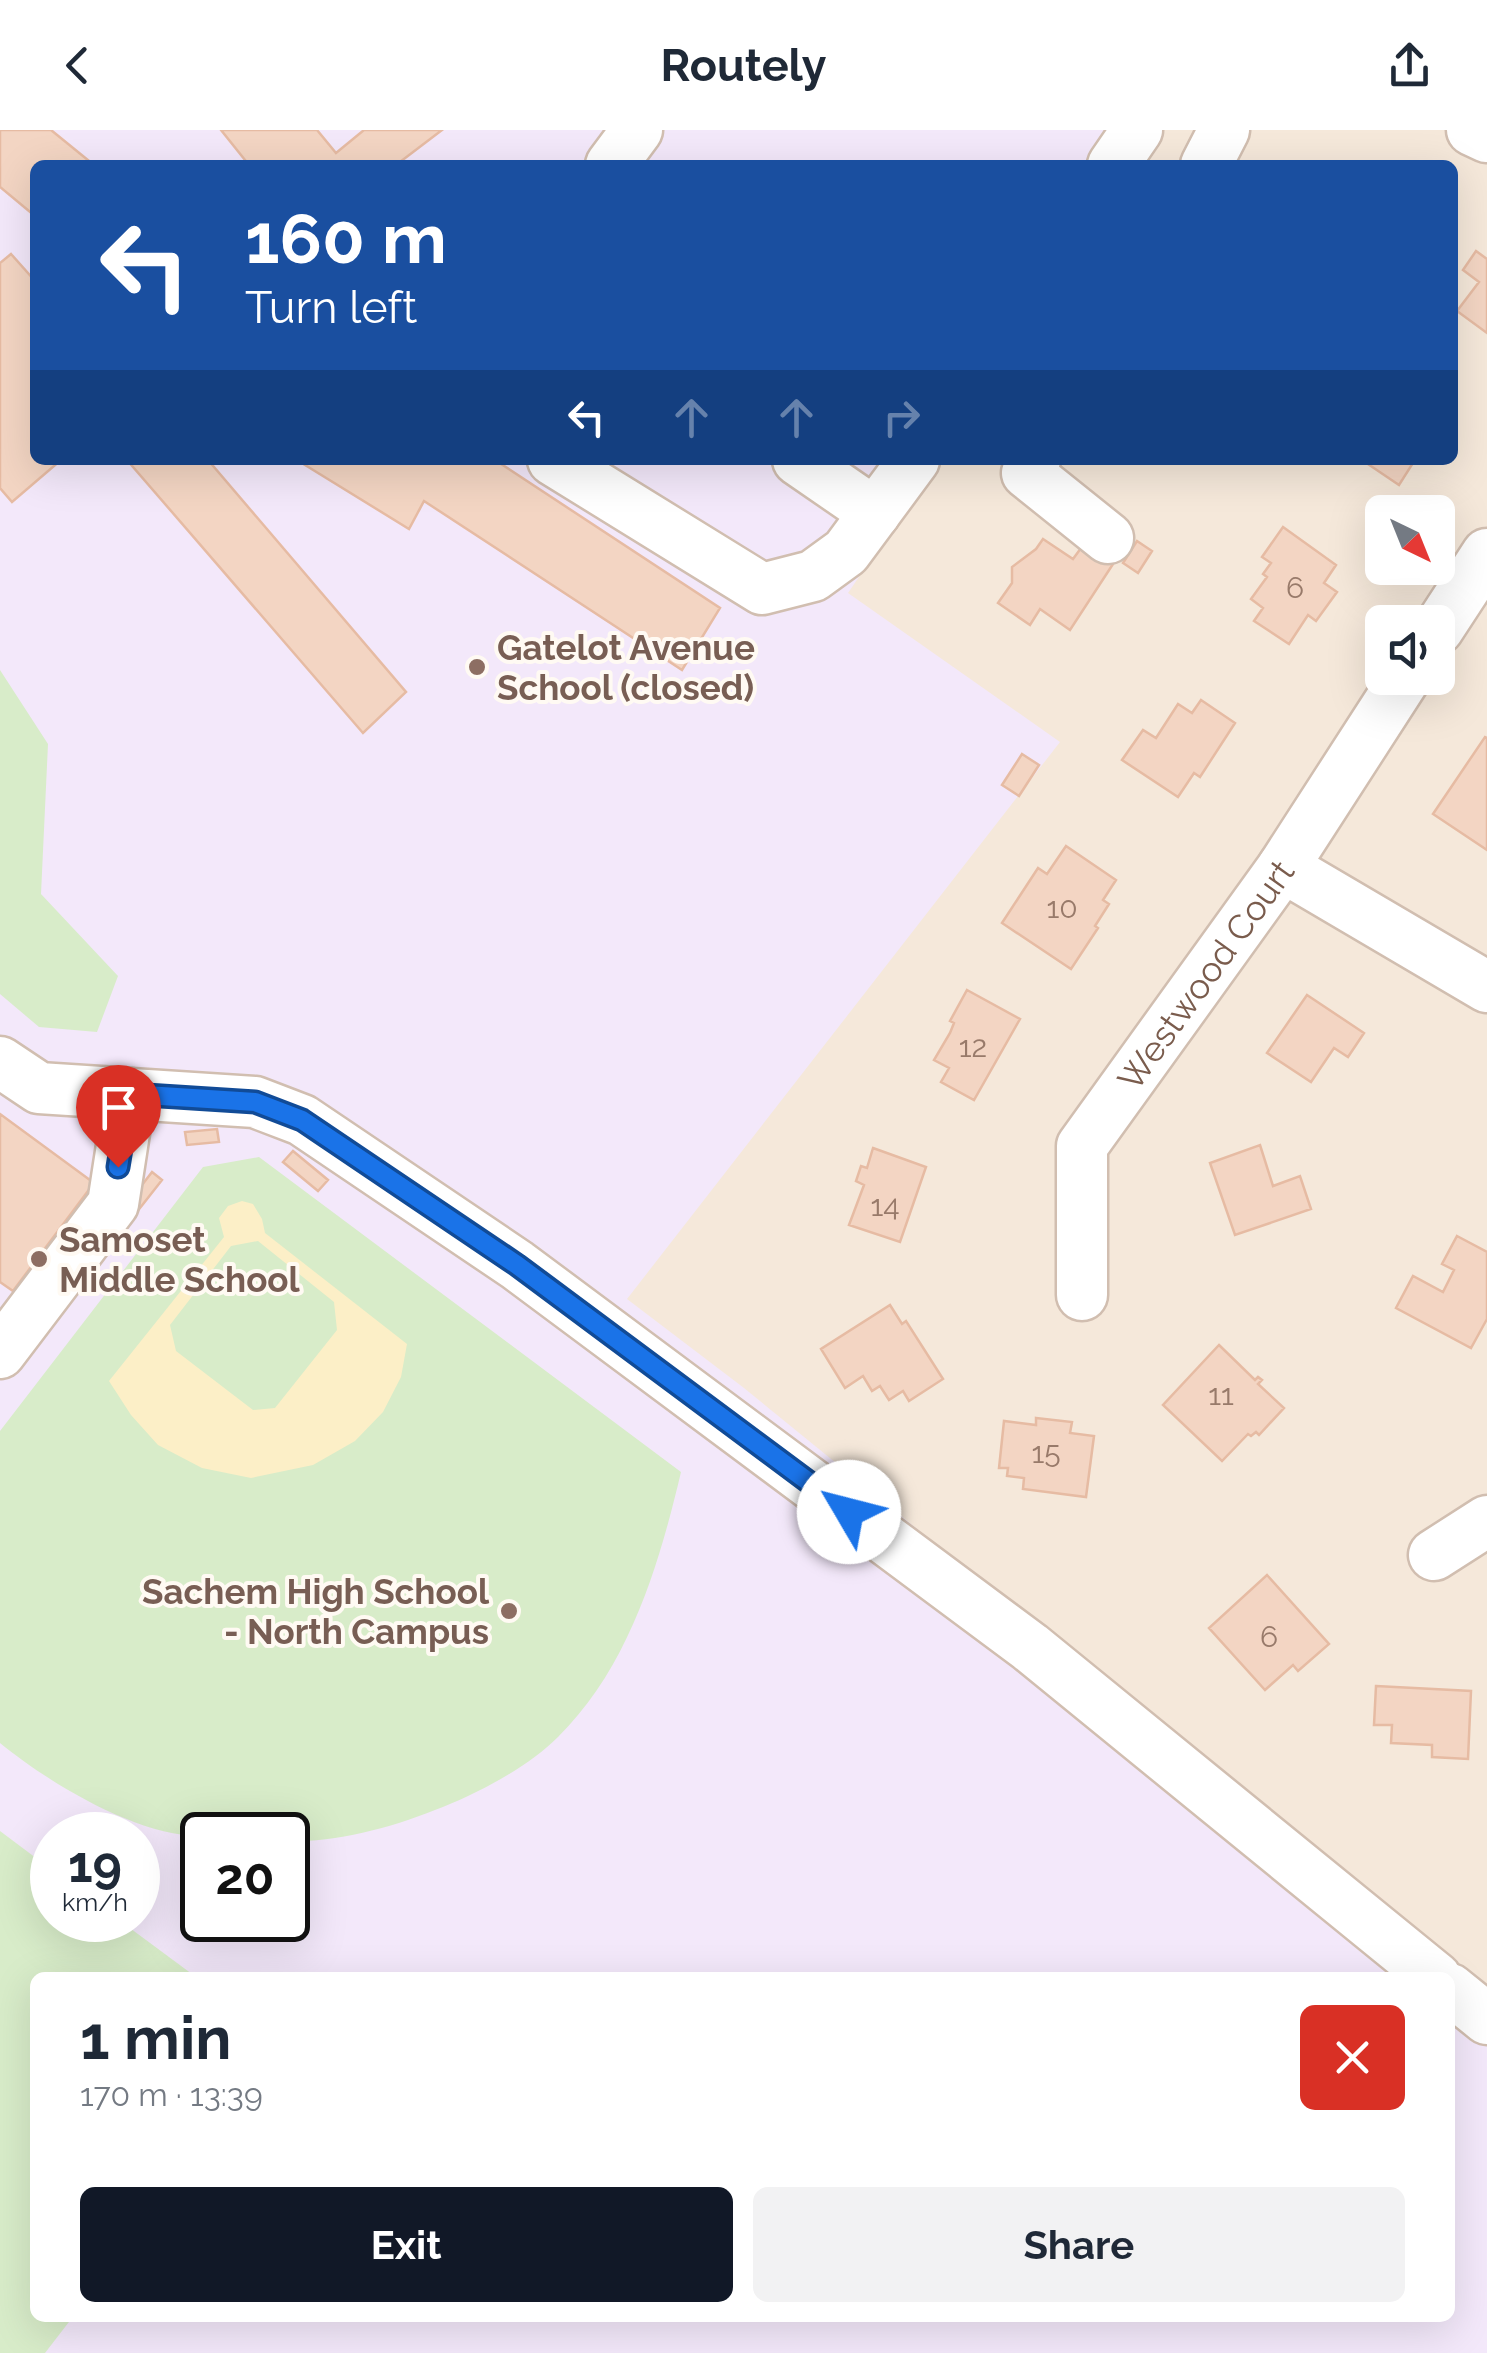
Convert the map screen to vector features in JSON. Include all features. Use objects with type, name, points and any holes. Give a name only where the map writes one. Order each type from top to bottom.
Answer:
[{"type":"street","points":[[615,160],[637,130]]},
{"type":"street","points":[[1116,160],[1137,130]]},
{"type":"street","points":[[1209,160],[1224,130]]},
{"type":"street","points":[[1472,130],[1487,137]]},
{"type":"street","points":[[561,465],[762,589],[813,576],[846,552],[910,465]]},
{"type":"street","points":[[805,465],[875,513]]},
{"type":"street","points":[[1032,465],[1027,473],[1108,538]]},
{"type":"street","points":[[1453,605],[1487,554]]},
{"type":"street","name":"Westwood Court","points":[[1082,1295],[1082,1146],[1283,867],[1395,695]]},
{"type":"street","points":[[1283,867],[1487,987]]},
{"type":"street","points":[[0,1062],[39,1088],[255,1102],[302,1120],[484,1242],[1030,1647],[1429,1972]]},
{"type":"street","points":[[0,1353],[113,1204],[130,1094]]},
{"type":"street","points":[[1434,1554],[1487,1521]]},
{"type":"street","points":[[1455,1993],[1487,2019]]},
{"type":"shaded area","points":[[0,130],[1487,130],[1487,2353],[0,2353]]},
{"type":"shaded area","points":[[0,130],[1162,130],[1141,160],[30,160],[30,465],[935,465],[848,593],[1060,742],[627,1299],[744,1388],[1487,1993],[1487,2353],[0,2353]]},
{"type":"green space","points":[[0,670],[48,744],[41,894],[118,976],[97,1032],[39,1027],[0,994]]},
{"type":"green space","points":[[259,1157],[681,1472],[638,1613],[604,1679],[583,1709],[558,1737],[516,1770],[450,1804],[381,1828],[310,1841],[310,1812],[180,1812],[180,1834],[160,1830],[160,1812],[110,1812],[43,1775],[0,1743],[0,1431],[203,1167]]},
{"type":"green space","points":[[0,1831],[30,1854],[30,1942],[149,1942],[189,1972],[30,1972],[30,2322],[69,2322],[45,2353],[0,2353]]},
{"type":"sand","points":[[242,1201],[253,1204],[265,1233],[407,1344],[401,1377],[383,1412],[355,1441],[313,1465],[251,1478],[202,1468],[158,1445],[131,1415],[109,1381],[224,1237],[219,1218],[228,1206]],"holes":[[[258,1241],[334,1302],[337,1330],[275,1408],[253,1410],[176,1351],[170,1325],[231,1246]]]},
{"type":"building","points":[[0,130],[51,130],[88,160],[30,160],[30,212],[0,187]]},
{"type":"building","points":[[221,130],[317,130],[336,153],[364,130],[442,130],[403,160],[245,160]]},
{"type":"building","points":[[1476,251],[1487,259],[1487,333],[1458,312],[1479,282],[1463,270]]},
{"type":"building","points":[[11,254],[30,275],[30,465],[55,465],[12,502],[0,488],[0,263]]},
{"type":"building","points":[[131,465],[212,465],[406,692],[363,733]]},
{"type":"building","points":[[305,465],[503,465],[720,608],[682,670],[424,501],[409,529]]},
{"type":"building","points":[[1369,465],[1412,465],[1399,485]]},
{"type":"building","points":[[1283,527],[1336,565],[1324,583],[1337,592],[1316,621],[1308,615],[1289,644],[1254,621],[1263,608],[1251,599],[1267,577],[1263,574],[1271,563],[1262,557]]},
{"type":"building","points":[[1043,539],[1073,559],[1084,544],[1113,564],[1070,630],[1040,609],[1030,625],[998,603],[1012,583],[1012,567]]},
{"type":"building","points":[[1137,541],[1152,551],[1138,573],[1123,563]]},
{"type":"building","points":[[1201,700],[1235,723],[1200,777],[1194,773],[1178,797],[1122,760],[1143,730],[1156,738],[1178,704],[1192,713]]},
{"type":"building","points":[[1487,738],[1487,850],[1433,814]]},
{"type":"building","points":[[1022,754],[1039,765],[1019,796],[1002,785]]},
{"type":"building","points":[[1066,846],[1116,880],[1103,900],[1109,904],[1095,926],[1098,928],[1071,969],[1002,923],[1038,868],[1047,874]]},
{"type":"building","points":[[967,990],[1020,1019],[974,1100],[941,1082],[949,1068],[934,1060]]},
{"type":"building","points":[[1307,995],[1364,1033],[1348,1057],[1334,1048],[1311,1082],[1267,1053]]},
{"type":"building","points":[[0,1114],[94,1183],[13,1291],[0,1282]]},
{"type":"building","points":[[217,1129],[219,1142],[187,1145],[185,1132]]},
{"type":"building","points":[[1260,1145],[1273,1186],[1300,1176],[1311,1209],[1235,1235],[1210,1163]]},
{"type":"building","points":[[873,1148],[926,1167],[900,1242],[849,1225],[864,1185],[856,1181],[861,1166],[867,1168]]},
{"type":"building","points":[[293,1151],[328,1180],[318,1191],[283,1162]]},
{"type":"building","points":[[152,1172],[162,1180],[125,1227],[115,1220]]},
{"type":"building","points":[[1457,1236],[1487,1252],[1487,1319],[1471,1348],[1396,1308],[1413,1276],[1443,1292],[1454,1270],[1442,1264]]},
{"type":"building","points":[[890,1305],[902,1324],[906,1321],[943,1379],[909,1401],[903,1391],[889,1400],[880,1386],[872,1391],[863,1376],[845,1388],[821,1349]]},
{"type":"building","points":[[1219,1345],[1255,1380],[1262,1380],[1258,1384],[1284,1408],[1259,1435],[1248,1434],[1222,1461],[1163,1405]]},
{"type":"building","points":[[1036,1418],[1072,1422],[1070,1433],[1094,1436],[1086,1497],[1023,1489],[1024,1478],[1007,1476],[1008,1468],[999,1468],[1004,1421],[1036,1425]]},
{"type":"building","points":[[1267,1575],[1329,1644],[1298,1671],[1293,1665],[1265,1690],[1209,1628]]},
{"type":"building","points":[[1376,1686],[1471,1691],[1468,1759],[1432,1757],[1432,1745],[1391,1743],[1392,1725],[1374,1725]]},
{"type":"place","name":"Gatelot Avenue School (closed)","points":[[477,667]]},
{"type":"place","name":"Samoset Middle School","points":[[39,1259]]},
{"type":"place","name":"Sachem High School - North Campus","points":[[509,1611]]},
{"type":"route","points":[[118,1167],[130,1094],[255,1102],[302,1120],[517,1265],[849,1512]]}]
